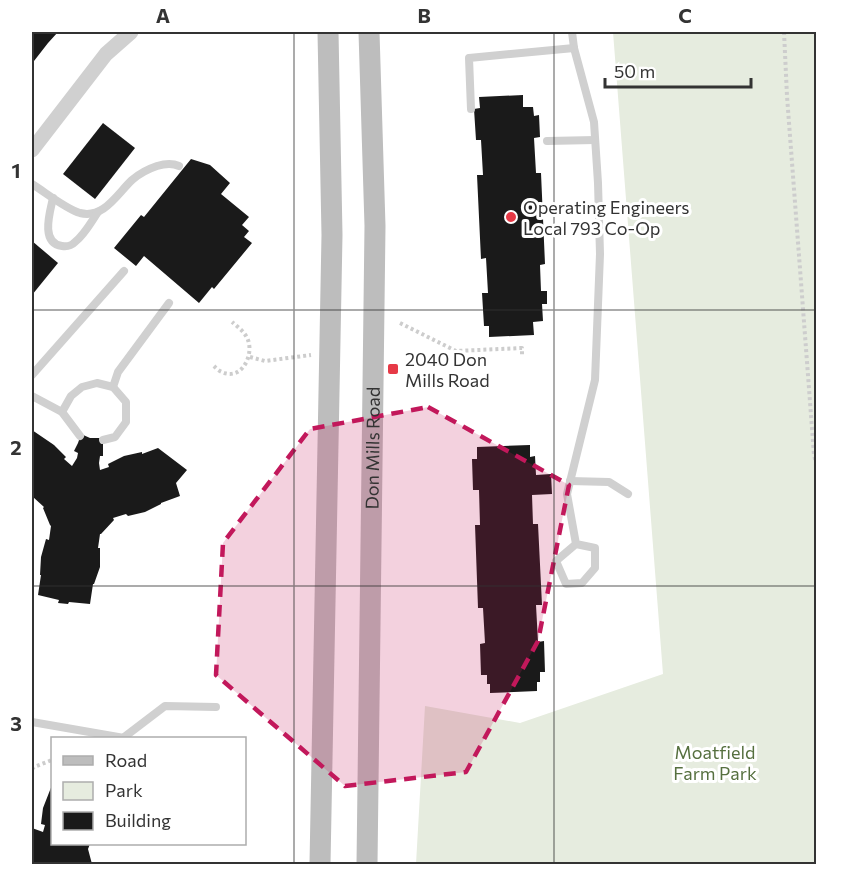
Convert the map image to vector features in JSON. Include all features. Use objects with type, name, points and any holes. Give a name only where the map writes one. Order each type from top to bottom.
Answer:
[{"type":"main road","points":[[320,864],[332,235],[328,32]]},
{"type":"main road","name":"Don Mills Road","points":[[367,864],[375,226],[369,32]]},
{"type":"street","points":[[32,150],[106,54],[131,32]]},
{"type":"lane","points":[[572,32],[574,48],[594,122],[600,254],[595,380],[567,494],[576,544]]},
{"type":"lane","points":[[471,109],[469,58],[574,48]]},
{"type":"lane","points":[[547,141],[595,140]]},
{"type":"lane","points":[[53,198],[48,229],[50,239],[57,245],[67,247],[74,243],[98,212],[105,208],[132,180],[148,169],[161,165],[179,166]]},
{"type":"lane","points":[[32,184],[81,213],[98,212]]},
{"type":"lane","points":[[32,375],[124,271]]},
{"type":"lane","points":[[113,387],[118,372],[169,303]]},
{"type":"lane","points":[[62,412],[72,396],[82,387],[97,383],[113,387],[126,402],[126,422],[115,437],[103,440]]},
{"type":"lane","points":[[32,396],[62,412],[80,436]]},
{"type":"lane","points":[[570,481],[609,482],[627,494]]},
{"type":"lane","points":[[576,544],[595,548],[595,568],[582,583],[566,584],[556,561],[576,544]]},
{"type":"lane","points":[[125,737],[165,706],[216,707]]},
{"type":"lane","points":[[32,722],[118,737]]},
{"type":"path","points":[[784,32],[808,383],[816,464]]},
{"type":"path","points":[[214,366],[222,372],[232,373],[242,369],[250,357],[248,341],[241,329],[232,322]]},
{"type":"path","points":[[400,323],[456,351],[522,348],[522,355]]},
{"type":"path","points":[[250,357],[265,361],[315,354]]},
{"type":"path","points":[[32,769],[51,760]]},
{"type":"highlighted area","points":[[428,407],[569,485],[538,641],[466,772],[345,786],[216,675],[223,543],[310,429]]},
{"type":"green space","name":"Moatfield Farm Park","points":[[613,32],[816,32],[816,864],[416,864],[425,706],[520,723],[663,674]]},
{"type":"building","points":[[32,32],[58,32],[32,62]]},
{"type":"building","name":"Operating Engineers Local 793 Co-Op","points":[[523,95],[523,107],[533,107],[534,116],[539,115],[540,137],[534,138],[536,173],[541,173],[545,264],[540,265],[541,291],[547,291],[547,304],[542,304],[543,321],[533,322],[534,335],[489,337],[489,326],[484,326],[482,293],[488,293],[486,258],[481,259],[477,175],[483,175],[481,140],[476,140],[474,109],[480,108],[479,97]]},
{"type":"building","points":[[103,123],[135,148],[95,199],[63,174]]},
{"type":"building","points":[[191,159],[210,165],[230,183],[221,194],[249,217],[242,225],[249,231],[244,237],[252,243],[214,289],[212,287],[199,303],[144,256],[136,266],[114,248],[141,215],[144,217]]},
{"type":"building","points":[[32,241],[58,263],[32,295]]},
{"type":"building","points":[[32,430],[54,445],[72,466],[77,458],[78,453],[74,451],[81,434],[90,438],[103,438],[100,470],[109,467],[108,464],[124,456],[142,452],[142,454],[158,448],[187,470],[176,483],[180,496],[145,512],[113,518],[114,520],[100,534],[98,548],[100,548],[100,567],[93,584],[90,604],[58,603],[59,600],[38,595],[41,557],[46,539],[49,540],[51,526],[44,507],[33,497],[32,499]]},
{"type":"building","points":[[530,445],[530,457],[535,456],[536,475],[551,474],[552,494],[532,495],[533,524],[538,524],[542,605],[536,605],[538,642],[544,641],[545,672],[540,672],[537,691],[490,693],[487,675],[481,675],[480,644],[485,643],[483,608],[478,608],[475,525],[480,525],[479,490],[473,490],[472,459],[477,459],[477,447]]},
{"type":"building","points":[[51,788],[51,845],[90,845],[88,849],[92,864],[32,864],[32,828],[43,832],[45,825],[41,824],[43,808]]},
{"type":"place","name":"Operating Engineers Local 793 Co-Op","points":[[511,217]]},
{"type":"place","name":"2040 Don Mills Road","points":[[393,369]]}]
